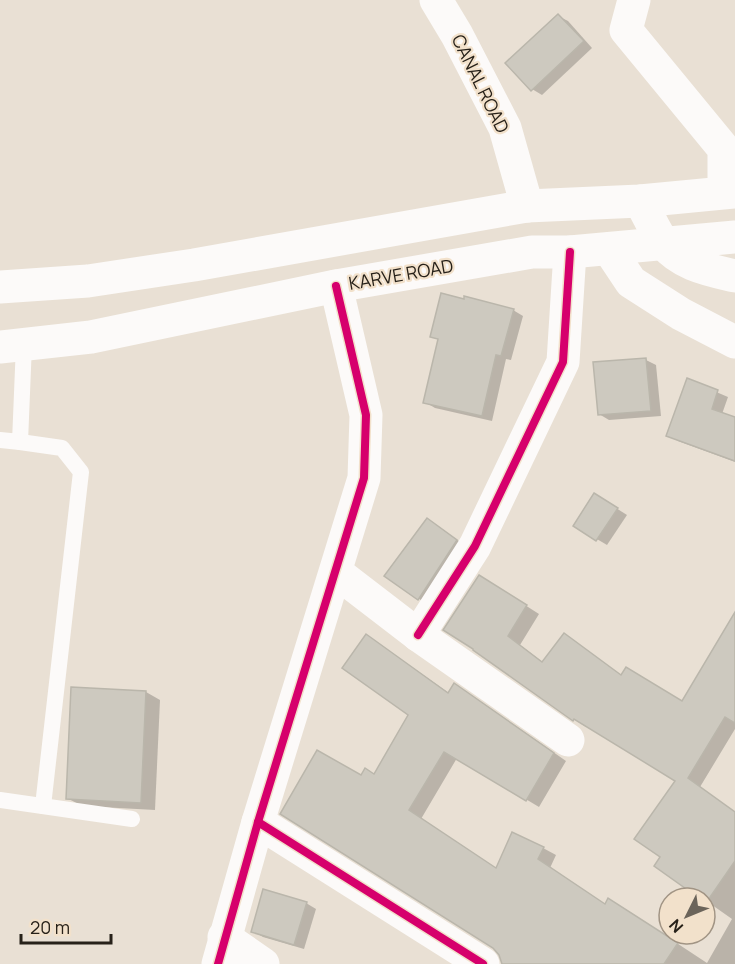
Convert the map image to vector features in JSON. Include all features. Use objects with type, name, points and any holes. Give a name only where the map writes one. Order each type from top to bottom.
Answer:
[{"type":"street","name":"CANAL ROAD","points":[[436,0],[457,35],[505,128],[527,206]]},
{"type":"street","points":[[0,287],[88,281],[194,265],[527,206],[729,192],[724,149],[626,30],[634,0]]},
{"type":"street","points":[[625,201],[664,244],[692,264],[735,276]]},
{"type":"street","name":"KARVE ROAD","points":[[12,346],[91,337],[336,286],[532,252],[570,252],[735,237]]},
{"type":"street","points":[[609,249],[631,282],[681,314],[735,342]]},
{"type":"street","points":[[418,635],[475,546],[563,362],[570,252]]},
{"type":"street","points":[[263,964],[221,951],[258,822],[364,478],[366,415],[336,286]]},
{"type":"street","points":[[336,572],[418,635],[568,740]]},
{"type":"street","points":[[258,822],[483,964]]},
{"type":"lane","points":[[12,346],[20,442]]},
{"type":"lane","points":[[0,440],[62,448],[81,472],[43,806]]},
{"type":"lane","points":[[0,800],[132,819]]},
{"type":"building","points":[[558,14],[584,41],[531,91],[505,63]]},
{"type":"building","points":[[441,293],[464,299],[464,296],[514,309],[501,356],[496,355],[482,416],[423,403],[438,339],[430,337]]},
{"type":"building","points":[[646,358],[651,411],[598,415],[593,362]]},
{"type":"building","points":[[687,378],[718,390],[712,409],[735,417],[735,461],[666,436]]},
{"type":"building","points":[[594,493],[618,508],[596,541],[573,526]]},
{"type":"building","points":[[427,518],[457,540],[418,600],[384,576]]},
{"type":"building","points":[[479,575],[527,605],[508,636],[542,662],[564,633],[621,675],[626,667],[682,701],[735,612],[735,723],[725,717],[688,778],[735,812],[735,861],[717,887],[682,886],[654,866],[660,857],[634,839],[675,781],[574,719],[573,721],[443,630]]},
{"type":"building","points":[[366,634],[448,693],[454,683],[554,753],[526,801],[444,752],[409,810],[496,868],[512,832],[544,847],[538,859],[605,904],[608,898],[657,930],[657,946],[676,946],[664,964],[502,964],[493,948],[280,814],[317,750],[361,775],[365,768],[374,774],[408,715],[342,668]]},
{"type":"building","points":[[71,687],[146,691],[141,803],[66,799]]},
{"type":"building","points":[[263,889],[307,902],[294,945],[251,932]]},
{"type":"cycle path","points":[[418,635],[475,546],[563,362],[570,252]]},
{"type":"cycle path","points":[[218,964],[258,822],[364,478],[366,415],[336,286]]},
{"type":"cycle path","points":[[258,822],[483,964]]}]
